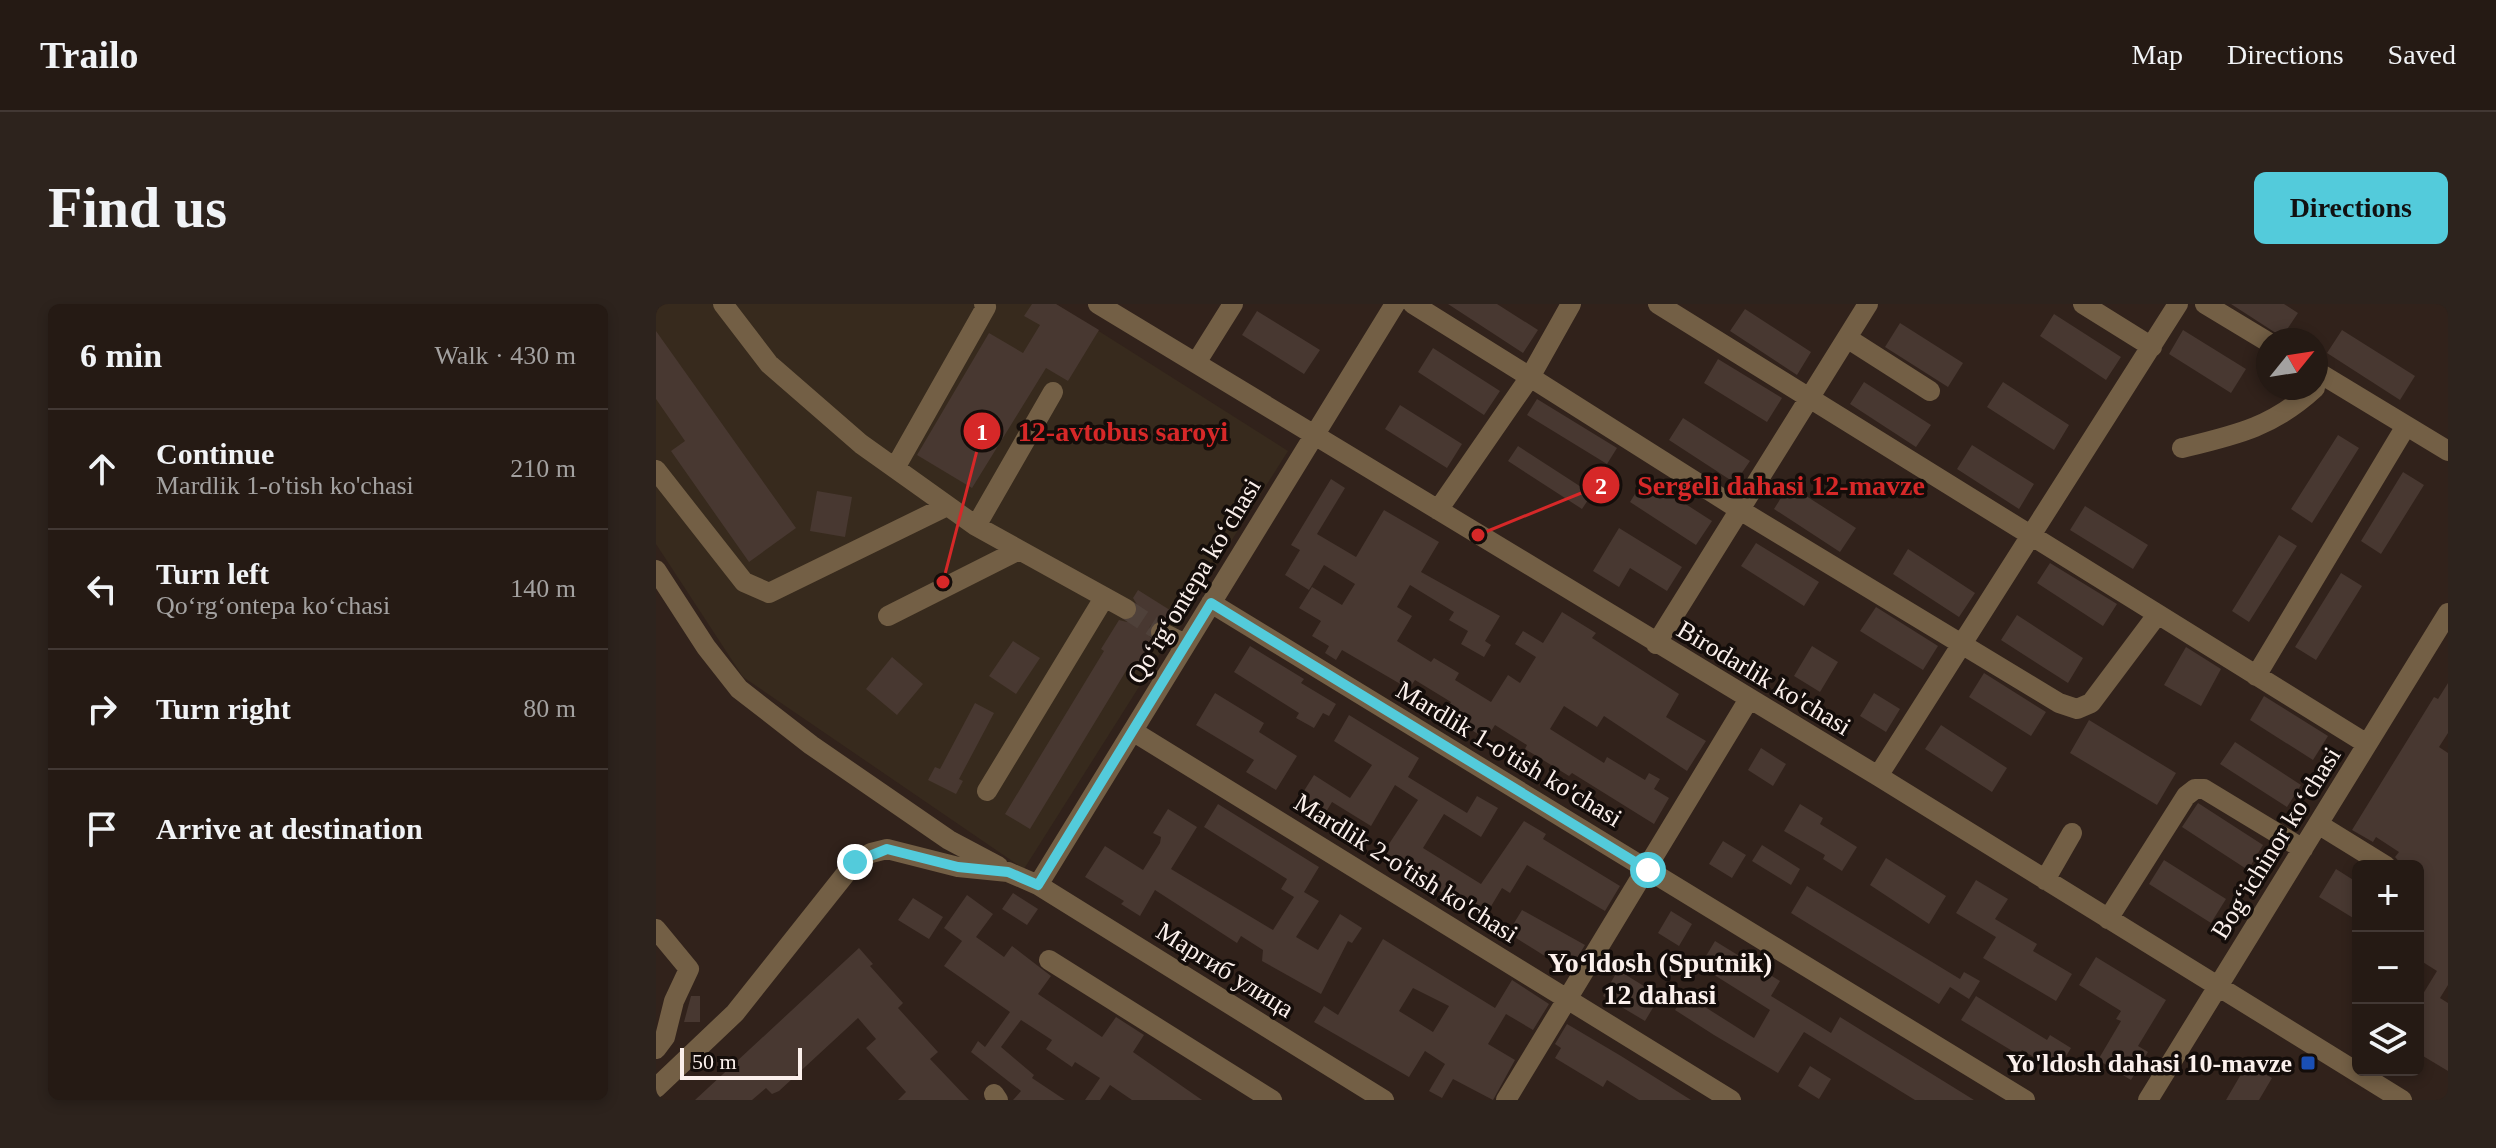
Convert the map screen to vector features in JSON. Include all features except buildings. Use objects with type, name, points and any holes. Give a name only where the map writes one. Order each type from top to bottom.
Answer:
[{"type":"street","points":[[723,304],[769,364],[861,444],[976,526],[1126,609]]},
{"type":"street","points":[[895,468],[986,307],[984,304]]},
{"type":"street","name":"Birodarlik ko'chasi","points":[[1098,304],[1878,776],[2402,1100]]},
{"type":"street","points":[[1196,363],[1233,304]]},
{"type":"street","name":"Qoʻrgʻontepa koʻchasi","points":[[1038,885],[1395,304]]},
{"type":"street","points":[[1413,304],[1740,510],[2059,703],[2077,709],[2091,703],[2157,615]]},
{"type":"street","points":[[1438,510],[1530,377],[1571,304]]},
{"type":"street","points":[[1658,304],[1809,401],[2367,744]]},
{"type":"street","points":[[1656,644],[1868,304]]},
{"type":"street","points":[[2083,304],[2152,347]]},
{"type":"street","points":[[1878,776],[2032,539],[2178,304]]},
{"type":"street","points":[[2205,304],[2256,335]]},
{"type":"street","points":[[1847,338],[1930,391]]},
{"type":"street","points":[[2328,386],[2448,451]]},
{"type":"street","points":[[976,526],[1053,392]]},
{"type":"street","points":[[2182,448],[2247,432],[2288,412],[2300,400]]},
{"type":"street","points":[[2256,676],[2406,426]]},
{"type":"street","points":[[656,470],[744,582],[769,593],[947,506]]},
{"type":"street","points":[[888,616],[1019,550]]},
{"type":"street","points":[[656,570],[706,647],[739,689],[811,745],[949,840],[1008,872]]},
{"type":"street","points":[[987,791],[1104,598]]},
{"type":"street","name":"Mardlik 1-o'tish ko'chasi","points":[[1211,603],[2025,1100]]},
{"type":"street","name":"Bogʻichinor koʻchasi","points":[[2148,1100],[2448,613]]},
{"type":"street","points":[[1161,632],[1185,644]]},
{"type":"street","points":[[1506,1100],[1570,1000],[1749,699]]},
{"type":"street","name":"Mardlik 2-o'tish ko'chasi","points":[[1134,732],[1731,1100]]},
{"type":"street","points":[[2108,919],[2186,796],[2195,789],[2204,789],[2303,849]]},
{"type":"street","points":[[2318,824],[2376,860]]},
{"type":"street","points":[[2045,880],[2072,833]]},
{"type":"street","points":[[656,1088],[735,1013],[855,862],[887,849],[958,867],[1008,872]]},
{"type":"street","name":"Маргиб улица","points":[[1008,872],[1038,885],[1384,1100]]},
{"type":"street","points":[[656,929],[689,969],[674,1001],[665,1037],[656,1049]]},
{"type":"street","points":[[1049,960],[1272,1100]]},
{"type":"shaded area","points":[[656,304],[1056,304],[1288,451],[1024,869],[743,677],[656,544]]},
{"type":"tunnel","points":[[1126,609],[1161,632]]},
{"type":"place","name":"Sergeli dahasi 12-mavze","points":[[1478,535]]},
{"type":"place","name":"12-avtobus saroyi","points":[[943,582]]},
{"type":"place","name":"Yo'ldosh dahasi 10-mavze","points":[[2308,1063]]},
{"type":"district","name":"Yo‘ldosh (Sputnik) 12 dahasi","points":[[1660,978]]},
{"type":"route","points":[[855,862],[887,849],[958,867],[1008,872],[1038,885],[1211,603],[1648,870]]}]
